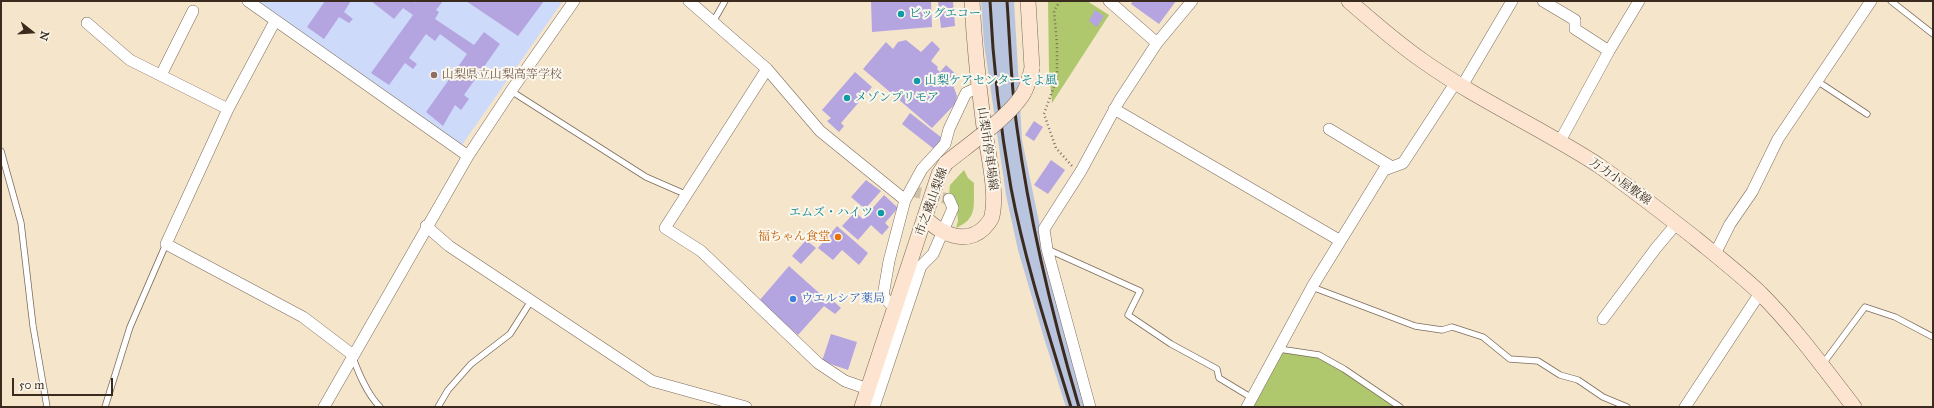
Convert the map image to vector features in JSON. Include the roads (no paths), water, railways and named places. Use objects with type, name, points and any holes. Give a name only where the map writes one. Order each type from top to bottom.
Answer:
[{"type":"main road","name":"山梨市停車場線","points":[[943,233],[959,237],[974,234],[981,231],[992,218],[994,194],[978,87],[972,1]]},
{"type":"main road","name":"市之蔵山梨線","points":[[870,403],[895,309],[939,174],[946,163],[1000,119],[1022,96],[1028,84],[1032,68],[1028,1]]},
{"type":"main road","name":"万力小屋敷線","points":[[1349,1],[1423,61],[1459,84],[1560,141],[1598,165],[1715,254],[1760,293],[1822,365],[1854,407]]},
{"type":"main road","points":[[925,218],[943,233]]},
{"type":"street","points":[[248,1],[468,156]]},
{"type":"street","points":[[324,407],[426,226],[468,156],[574,1]]},
{"type":"street","points":[[689,1],[767,69],[820,131],[905,200]]},
{"type":"street","points":[[1109,1],[1157,43]]},
{"type":"street","points":[[1090,407],[1047,249],[1044,229],[1081,171],[1114,109],[1157,43],[1192,1]]},
{"type":"street","points":[[1249,402],[1339,240],[1384,170],[1403,163],[1459,84],[1512,1]]},
{"type":"street","points":[[1543,1],[1575,20],[1575,29],[1609,51]]},
{"type":"street","points":[[1560,141],[1609,51],[1639,1]]},
{"type":"street","points":[[1715,254],[1730,224],[1752,192],[1778,139],[1871,1]]},
{"type":"street","points":[[161,75],[193,11]]},
{"type":"street","points":[[276,21],[228,109],[166,244],[303,317],[353,355]]},
{"type":"street","points":[[87,23],[130,60],[228,109]]},
{"type":"street","points":[[767,69],[685,194],[665,228],[701,251],[818,363],[845,381],[870,403],[921,266],[933,254],[953,208],[949,199]]},
{"type":"street","points":[[895,309],[883,296],[889,261],[905,200],[922,169],[945,144],[949,129],[966,93],[978,87]]},
{"type":"street","points":[[1114,109],[1339,240]]},
{"type":"street","points":[[1329,129],[1392,168]]},
{"type":"street","points":[[1603,319],[1656,248],[1676,224]]},
{"type":"street","points":[[426,226],[449,246],[652,381],[746,407]]},
{"type":"street","points":[[1685,407],[1760,293]]},
{"type":"lane","points":[[713,22],[725,1]]},
{"type":"lane","points":[[1891,1],[1933,34]]},
{"type":"lane","points":[[1817,81],[1867,114]]},
{"type":"lane","points":[[511,91],[646,177],[685,194]]},
{"type":"lane","points":[[1,151],[21,223],[33,326],[47,407]]},
{"type":"lane","points":[[105,407],[130,328],[166,244]]},
{"type":"lane","points":[[1047,249],[1140,291],[1128,315],[1171,344],[1217,370],[1219,378],[1249,402]]},
{"type":"lane","points":[[1312,287],[1415,326],[1442,330],[1452,327],[1483,337],[1510,359],[1538,361],[1560,376],[1578,380],[1603,397],[1627,407]]},
{"type":"lane","points":[[438,407],[448,390],[471,364],[510,334],[531,301]]},
{"type":"lane","points":[[1822,365],[1865,307],[1895,317],[1933,337]]},
{"type":"lane","points":[[1279,349],[1319,355],[1344,369],[1400,407]]},
{"type":"lane","points":[[353,355],[360,376],[380,407]]},
{"type":"tunnel","points":[[910,191],[949,199]]},
{"type":"railway","points":[[990,1],[998,95],[1011,188],[1030,271],[1071,407]]},
{"type":"railway","points":[[1007,1],[1015,112],[1028,199],[1051,304],[1079,407]]},
{"type":"place","name":"ビッグエコー","points":[[901,14]]},
{"type":"place","name":"山梨県立山梨高等学校","points":[[434,75]]},
{"type":"place","name":"山梨ケアセンターそよ風","points":[[917,81]]},
{"type":"place","name":"メゾンプリモア","points":[[847,98]]},
{"type":"place","name":"エムズ・ハイツ","points":[[881,213]]},
{"type":"place","name":"福ちゃん食堂","points":[[838,237]]},
{"type":"place","name":"ウエルシア薬局","points":[[793,299]]}]
